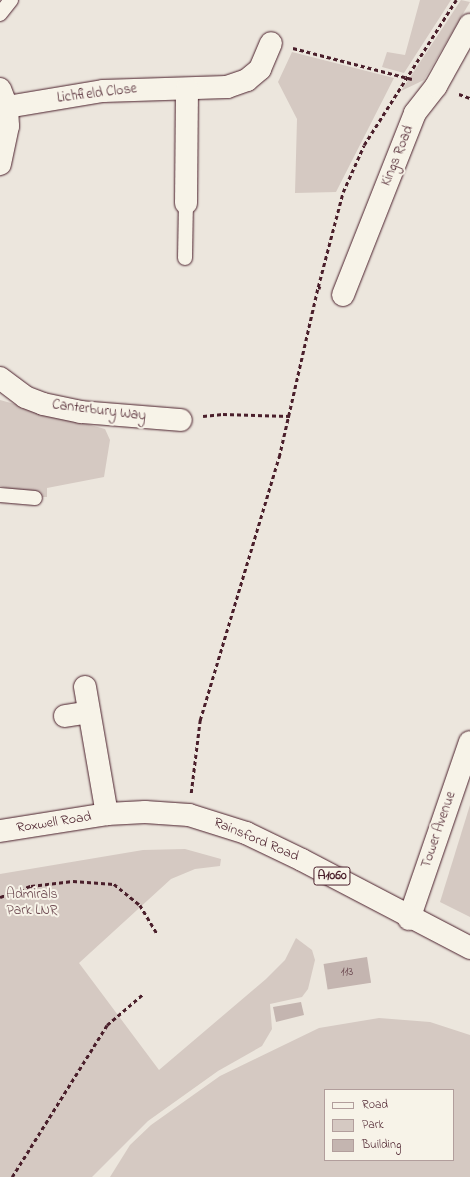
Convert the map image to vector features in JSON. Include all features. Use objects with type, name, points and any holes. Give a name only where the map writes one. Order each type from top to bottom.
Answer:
[{"type":"street","name":"Kings Road","points":[[343,295],[415,113],[436,86],[470,26]]},
{"type":"street","name":"Lichfield Close","points":[[4,98],[152,87],[187,89],[227,87],[247,80],[260,69],[271,43]]},
{"type":"street","points":[[186,203],[187,89]]},
{"type":"street","points":[[0,164],[6,145],[4,98]]},
{"type":"street","name":"Canterbury Way","points":[[0,378],[25,397],[42,404],[81,412],[181,420]]},
{"type":"street","name":"Roxwell Road","points":[[85,687],[107,814]]},
{"type":"street","points":[[65,716],[89,712]]},
{"type":"street","name":"Tower Avenue","points":[[409,919],[470,742]]},
{"type":"street","name":"Roxwell Road","points":[[0,831],[107,814],[145,812],[189,815]]},
{"type":"street","name":"Rainsford Road","points":[[189,815],[246,833],[302,860],[409,919],[470,948]]},
{"type":"lane","points":[[0,14],[11,0]]},
{"type":"lane","points":[[185,258],[186,203]]},
{"type":"lane","points":[[0,495],[35,498]]},
{"type":"path","points":[[189,815],[200,720],[290,416],[318,287],[343,192],[364,145],[405,77],[456,0]]},
{"type":"path","points":[[271,43],[436,86]]},
{"type":"path","points":[[318,287],[343,295]]},
{"type":"path","points":[[181,420],[223,414],[290,416]]},
{"type":"path","points":[[0,897],[31,886],[73,881],[114,884],[140,905],[157,933]]},
{"type":"path","points":[[12,1177],[106,1025],[142,994]]},
{"type":"green space","points":[[420,0],[451,0],[404,73],[382,67],[387,52],[405,55]]},
{"type":"green space","points":[[461,0],[470,2],[424,80],[401,91]]},
{"type":"green space","points":[[292,52],[394,78],[336,192],[295,193],[297,119],[278,82]]},
{"type":"green space","points":[[0,400],[105,429],[110,440],[104,477],[47,488],[47,497],[34,497],[0,486]]},
{"type":"green space","points":[[470,805],[470,917],[440,902]]},
{"type":"green space","name":"Admirals Park LNR","points":[[185,849],[221,859],[220,866],[195,869],[171,879],[79,963],[159,1070],[266,979],[285,960],[296,938],[312,950],[315,960],[308,989],[302,997],[270,1004],[272,1029],[262,1046],[218,1071],[148,1121],[92,1177],[0,1177],[0,874],[143,850]]},
{"type":"green space","points":[[379,1018],[430,1022],[470,1035],[470,1177],[110,1177],[130,1145],[151,1125],[220,1076],[319,1028]]},
{"type":"building","points":[[367,957],[371,983],[328,990],[324,964]]},
{"type":"building","points":[[301,1002],[304,1015],[276,1022],[273,1007]]}]
